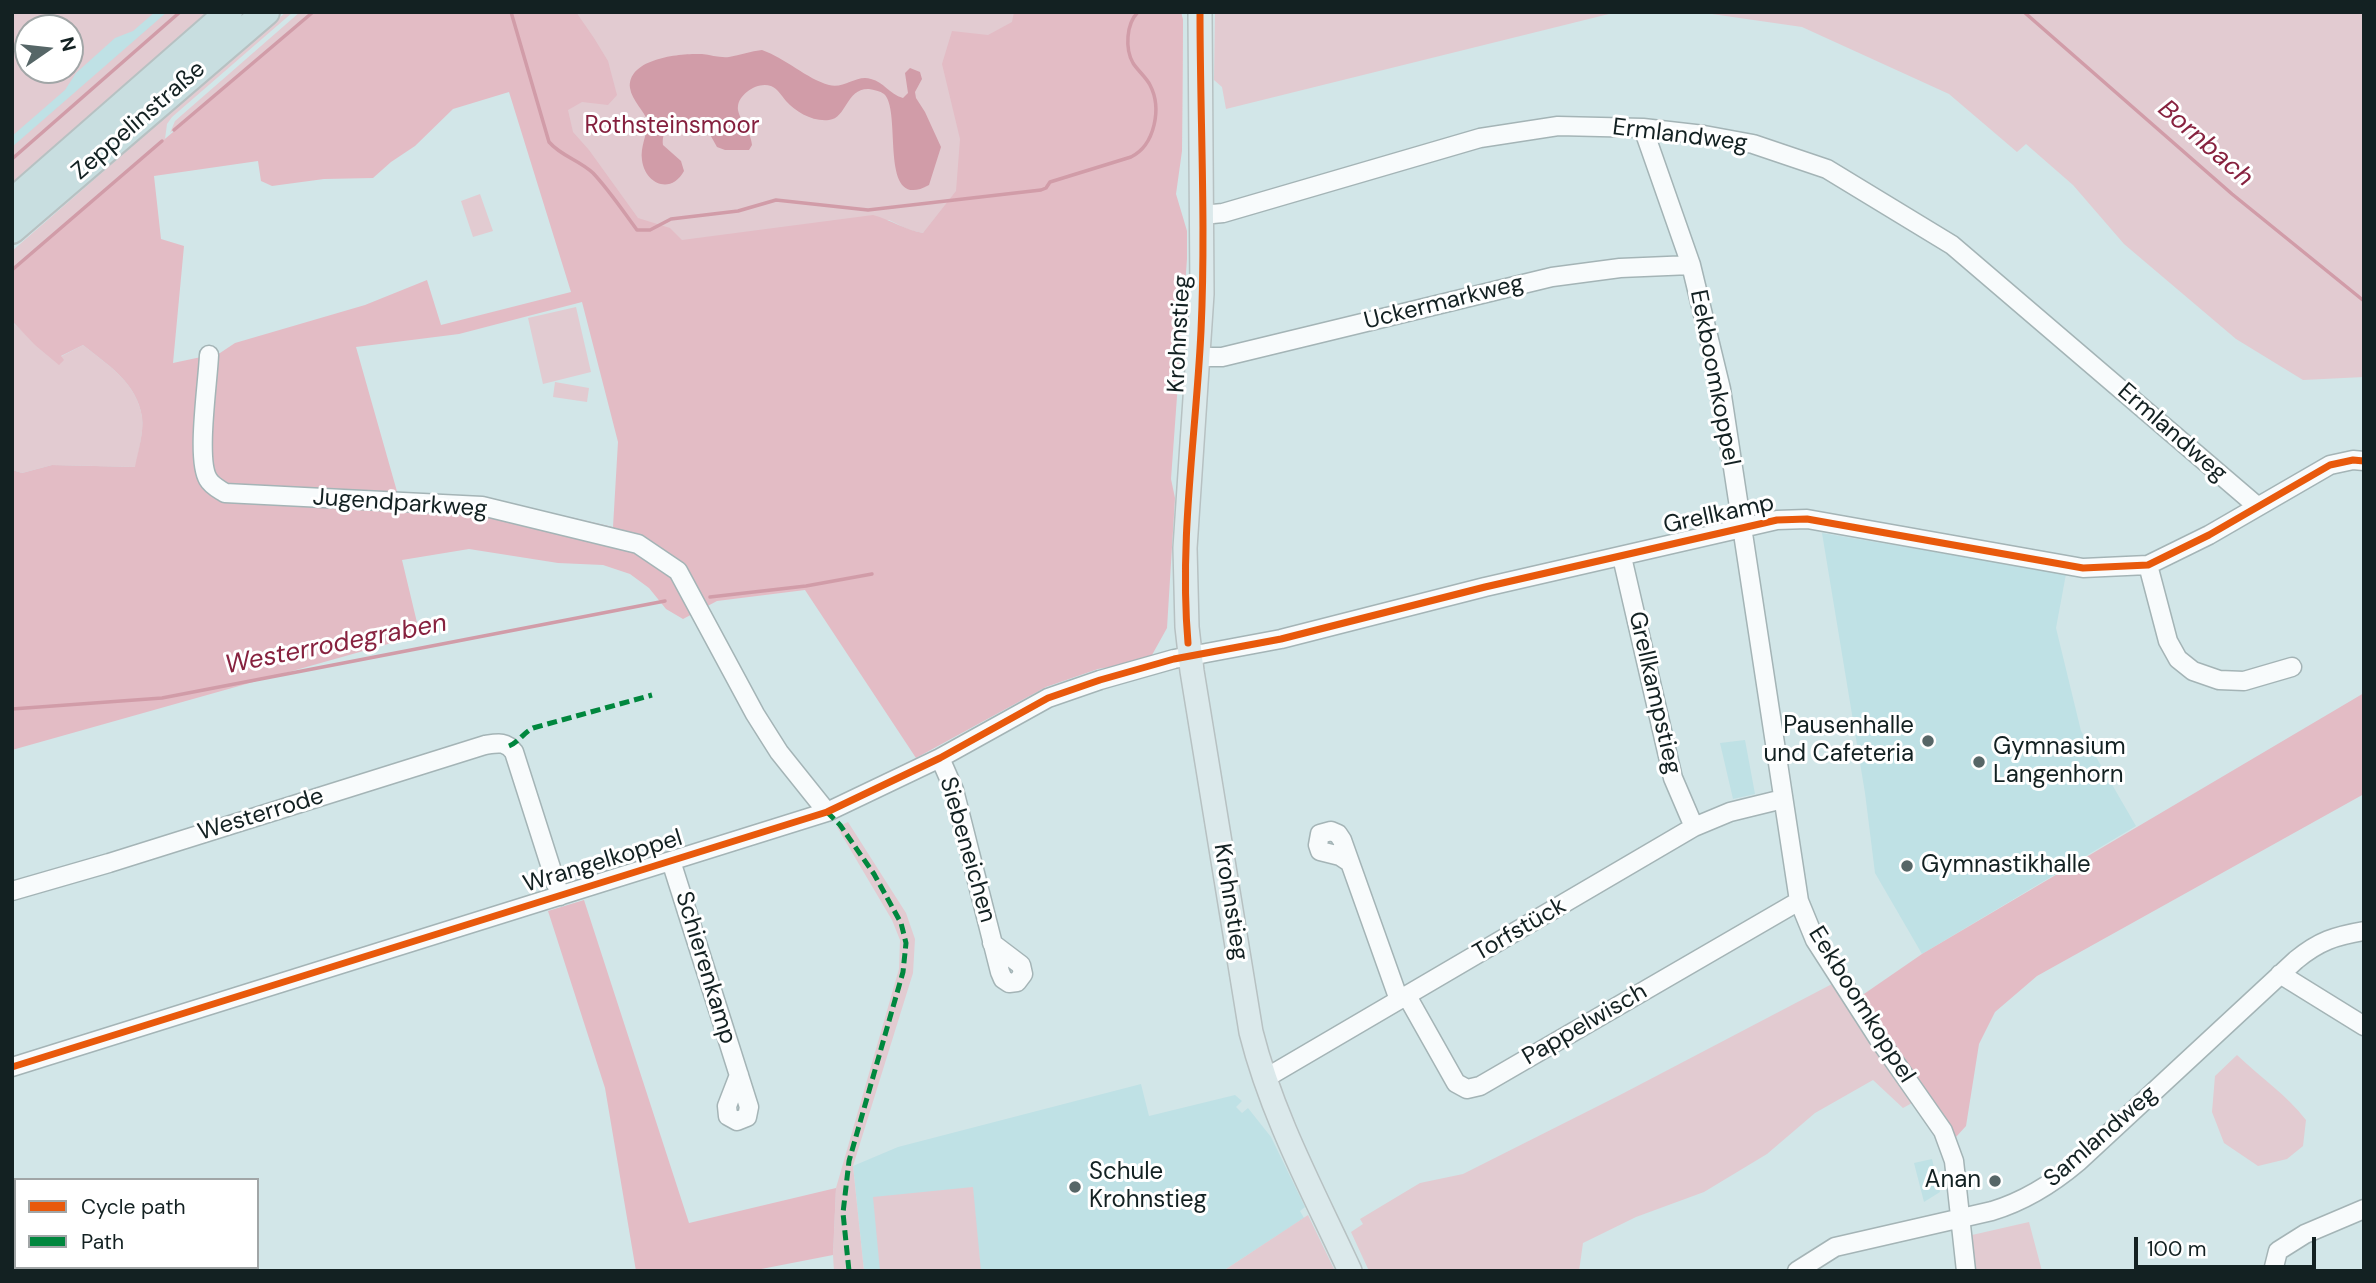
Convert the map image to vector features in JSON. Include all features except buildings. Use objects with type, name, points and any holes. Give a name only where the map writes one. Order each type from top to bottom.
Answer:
[{"type":"highway","name":"Zeppelinstraße","points":[[12,202],[229,12]]},
{"type":"highway","name":"Zeppelinstraße","points":[[12,230],[265,12]]},
{"type":"main road","name":"Krohnstieg","points":[[1200,12],[1203,267],[1185,548],[1190,656],[1251,1032],[1264,1079],[1283,1127],[1350,1271]]},
{"type":"street","name":"Ermlandweg","points":[[1202,215],[1223,213],[1480,138],[1558,126],[1643,128],[1753,144],[1827,169],[1952,245],[2257,506]]},
{"type":"street","name":"Eekboomkoppel","points":[[1643,128],[1691,265],[1721,389],[1799,901],[1815,940],[1943,1132],[1954,1161],[1966,1271]]},
{"type":"street","name":"Uckermarkweg","points":[[1199,356],[1222,357],[1552,277],[1620,268],[1691,265]]},
{"type":"street","name":"Jugendparkweg","points":[[209,355],[203,456],[208,479],[225,493],[482,506],[638,544],[678,571],[755,714],[779,752],[827,812]]},
{"type":"street","name":"Grellkamp","points":[[1190,656],[1281,639],[1436,599],[1777,520],[1807,519],[2083,568],[2148,565],[2209,535],[2330,465],[2353,460],[2364,461]]},
{"type":"street","name":"Grellkampstieg","points":[[1622,557],[1673,778],[1694,827]]},
{"type":"street","points":[[2148,565],[2168,641],[2178,659],[2193,671],[2219,680],[2244,681],[2292,667]]},
{"type":"street","name":"Wrangelkoppel","points":[[12,1067],[827,812],[940,758],[1048,698],[1111,677],[1190,656]]},
{"type":"street","name":"Westerrode","points":[[12,891],[500,742],[509,746],[517,760],[560,895]]},
{"type":"street","name":"Siebeneichen","points":[[940,758],[954,790],[992,943]]},
{"type":"street","name":"Torfstück","points":[[1264,1079],[1694,827],[1730,812],[1783,799]]},
{"type":"street","name":"Schierenkamp","points":[[671,861],[739,1075]]},
{"type":"street","points":[[1349,862],[1403,998]]},
{"type":"street","name":"Pappelwisch","points":[[1403,998],[1456,1083],[1467,1089],[1480,1086],[1799,901]]},
{"type":"street","name":"Samlandweg","points":[[1797,1271],[1835,1247],[2011,1205],[2048,1186],[2065,1174],[2309,949],[2323,941],[2364,931]]},
{"type":"street","points":[[2280,974],[2364,1026]]},
{"type":"street","points":[[2273,1271],[2278,1251],[2305,1234],[2364,1209]]},
{"type":"shaded area","points":[[12,12],[190,12],[12,167]]},
{"type":"shaded area","points":[[313,12],[576,12],[608,61],[617,95],[608,105],[582,102],[568,110],[573,132],[638,218],[670,228],[682,240],[873,215],[923,233],[956,191],[960,139],[942,64],[952,31],[988,35],[1012,22],[1014,12],[1181,12],[1182,151],[1176,194],[1187,231],[1187,259],[1171,479],[1175,498],[1167,628],[1152,655],[1138,662],[1098,669],[1046,687],[916,758],[805,590],[717,601],[683,619],[666,609],[649,588],[630,574],[603,565],[558,563],[469,549],[402,560],[420,635],[12,750],[12,470],[22,473],[52,465],[135,467],[142,417],[128,385],[83,345],[61,356],[64,360],[59,365],[12,321],[12,270]],"holes":[[[509,92],[571,292],[441,325],[427,280],[365,305],[235,343],[220,353],[173,363],[184,246],[161,239],[154,176],[258,161],[261,181],[272,186],[324,179],[373,178],[415,146],[453,109]],[[582,302],[618,442],[613,527],[483,497],[398,495],[356,347],[459,334]]]},
{"type":"shaded area","points":[[762,50],[829,85],[866,78],[876,81],[903,98],[908,93],[905,73],[910,68],[920,72],[922,79],[915,92],[916,98],[941,147],[929,185],[913,190],[903,185],[897,173],[892,119],[884,94],[869,89],[861,90],[835,118],[823,120],[800,112],[776,89],[766,85],[755,87],[739,101],[739,114],[751,139],[749,150],[725,150],[717,147],[708,131],[703,128],[674,124],[666,130],[663,145],[681,161],[684,171],[672,183],[659,184],[653,180],[644,168],[642,160],[648,122],[630,88],[631,78],[637,70],[669,56],[702,54],[729,57]]},
{"type":"shaded area","name":"Gymnasium Langenhorn","points":[[1822,533],[2066,574],[2056,628],[2081,731],[2136,826],[1922,954],[1875,873],[1865,793]]},
{"type":"shaded area","points":[[2364,693],[2364,794],[2037,976],[1995,1012],[1979,1044],[1966,1126],[1956,1137],[1861,996],[1922,954]]},
{"type":"shaded area","points":[[1745,740],[1755,794],[1733,799],[1720,743]]},
{"type":"shaded area","points":[[584,900],[689,1223],[836,1188],[833,1255],[751,1271],[636,1271],[605,1088],[548,911]]},
{"type":"shaded area","name":"Schule Krohnstieg","points":[[1141,1084],[1149,1116],[1235,1095],[1242,1101],[1236,1107],[1242,1113],[1248,1108],[1271,1137],[1305,1207],[1300,1211],[1304,1218],[1223,1271],[864,1271],[853,1166],[898,1147]]},
{"type":"shaded area","points":[[1932,1159],[1940,1192],[1924,1202],[1914,1163]]},
{"type":"green space","points":[[12,12],[155,12],[133,31],[115,38],[84,66],[84,14],[14,14],[14,84],[69,84],[12,136]]},
{"type":"green space","points":[[167,12],[219,12],[12,193],[12,147]]},
{"type":"green space","points":[[286,12],[293,12],[172,117],[167,124],[165,139],[12,270],[12,251]]},
{"type":"green space","points":[[300,12],[313,12],[170,133],[175,121]]},
{"type":"green space","name":"Rothsteinsmoor","points":[[508,12],[1181,12],[1182,151],[923,233],[909,230],[889,220],[590,252]]},
{"type":"green space","points":[[1215,12],[1617,12],[1226,109],[1222,87],[1214,80]]},
{"type":"green space","points":[[1698,12],[2364,12],[2364,377],[2303,380],[2236,339],[2124,244],[2073,185],[2026,144],[2017,152],[1949,94],[1802,27]]},
{"type":"green space","points":[[480,194],[493,231],[473,237],[461,201]]},
{"type":"green space","points":[[576,307],[591,372],[543,384],[528,318]]},
{"type":"green space","points":[[12,322],[59,364],[60,357],[83,345],[128,385],[142,417],[142,435],[136,467],[52,465],[22,473],[12,470]]},
{"type":"green space","points":[[555,382],[589,388],[587,402],[553,397]]},
{"type":"green space","points":[[848,822],[906,913],[915,939],[913,973],[853,1166],[864,1271],[834,1271],[836,1188],[899,969],[900,940],[892,920],[837,827]]},
{"type":"green space","points":[[1832,984],[1912,1103],[1903,1108],[1873,1080],[1815,1113],[1767,1154],[1704,1192],[1636,1217],[1583,1243],[1579,1271],[1369,1271],[1351,1232],[1363,1224],[1360,1219],[1420,1183],[1463,1174]]},
{"type":"green space","points":[[2237,1055],[2282,1094],[2306,1120],[2303,1146],[2287,1159],[2258,1166],[2224,1143],[2212,1112],[2215,1076]]},
{"type":"green space","points":[[973,1187],[981,1271],[880,1271],[873,1197]]},
{"type":"green space","points":[[1308,1215],[1335,1271],[1223,1271]]},
{"type":"green space","points":[[2029,1222],[2042,1271],[1975,1271],[1972,1235]]},
{"type":"waterway","points":[[12,159],[180,12]]},
{"type":"waterway","points":[[174,130],[313,12]]},
{"type":"waterway","points":[[511,12],[549,142],[593,173],[637,230],[650,230],[671,219],[738,211],[776,200],[868,210],[1041,190],[1050,182],[1131,157],[1146,144],[1156,115],[1154,94],[1150,85],[1130,57],[1129,30],[1138,12]]},
{"type":"waterway","name":"Bornbach","points":[[2024,12],[2232,194],[2364,301]]},
{"type":"waterway","points":[[12,270],[162,141]]},
{"type":"waterway","points":[[710,597],[806,586],[872,574]]},
{"type":"waterway","name":"Westerrodegraben","points":[[12,709],[162,698],[665,601]]},
{"type":"marked path","points":[[509,746],[533,728],[652,695]]},
{"type":"marked path","points":[[827,812],[840,825],[874,874],[901,923],[906,943],[903,972],[849,1161],[843,1213],[849,1271]]},
{"type":"cycle path","points":[[1188,643],[1187,526],[1202,291],[1200,12]]},
{"type":"cycle path","points":[[12,1067],[827,812],[940,758],[1048,698],[1174,659],[1281,639],[1485,587],[1777,520],[1807,519],[2083,568],[2148,565],[2209,535],[2330,465],[2353,460],[2364,461]]},
{"type":"place","name":"Pausenhalle und Cafeteria","points":[[1928,741]]},
{"type":"place","name":"Gymnasium Langenhorn","points":[[1979,762]]},
{"type":"place","name":"Gymnastikhalle","points":[[1907,866]]},
{"type":"place","name":"Anan","points":[[1995,1181]]},
{"type":"place","name":"Schule Krohnstieg","points":[[1075,1187]]}]
